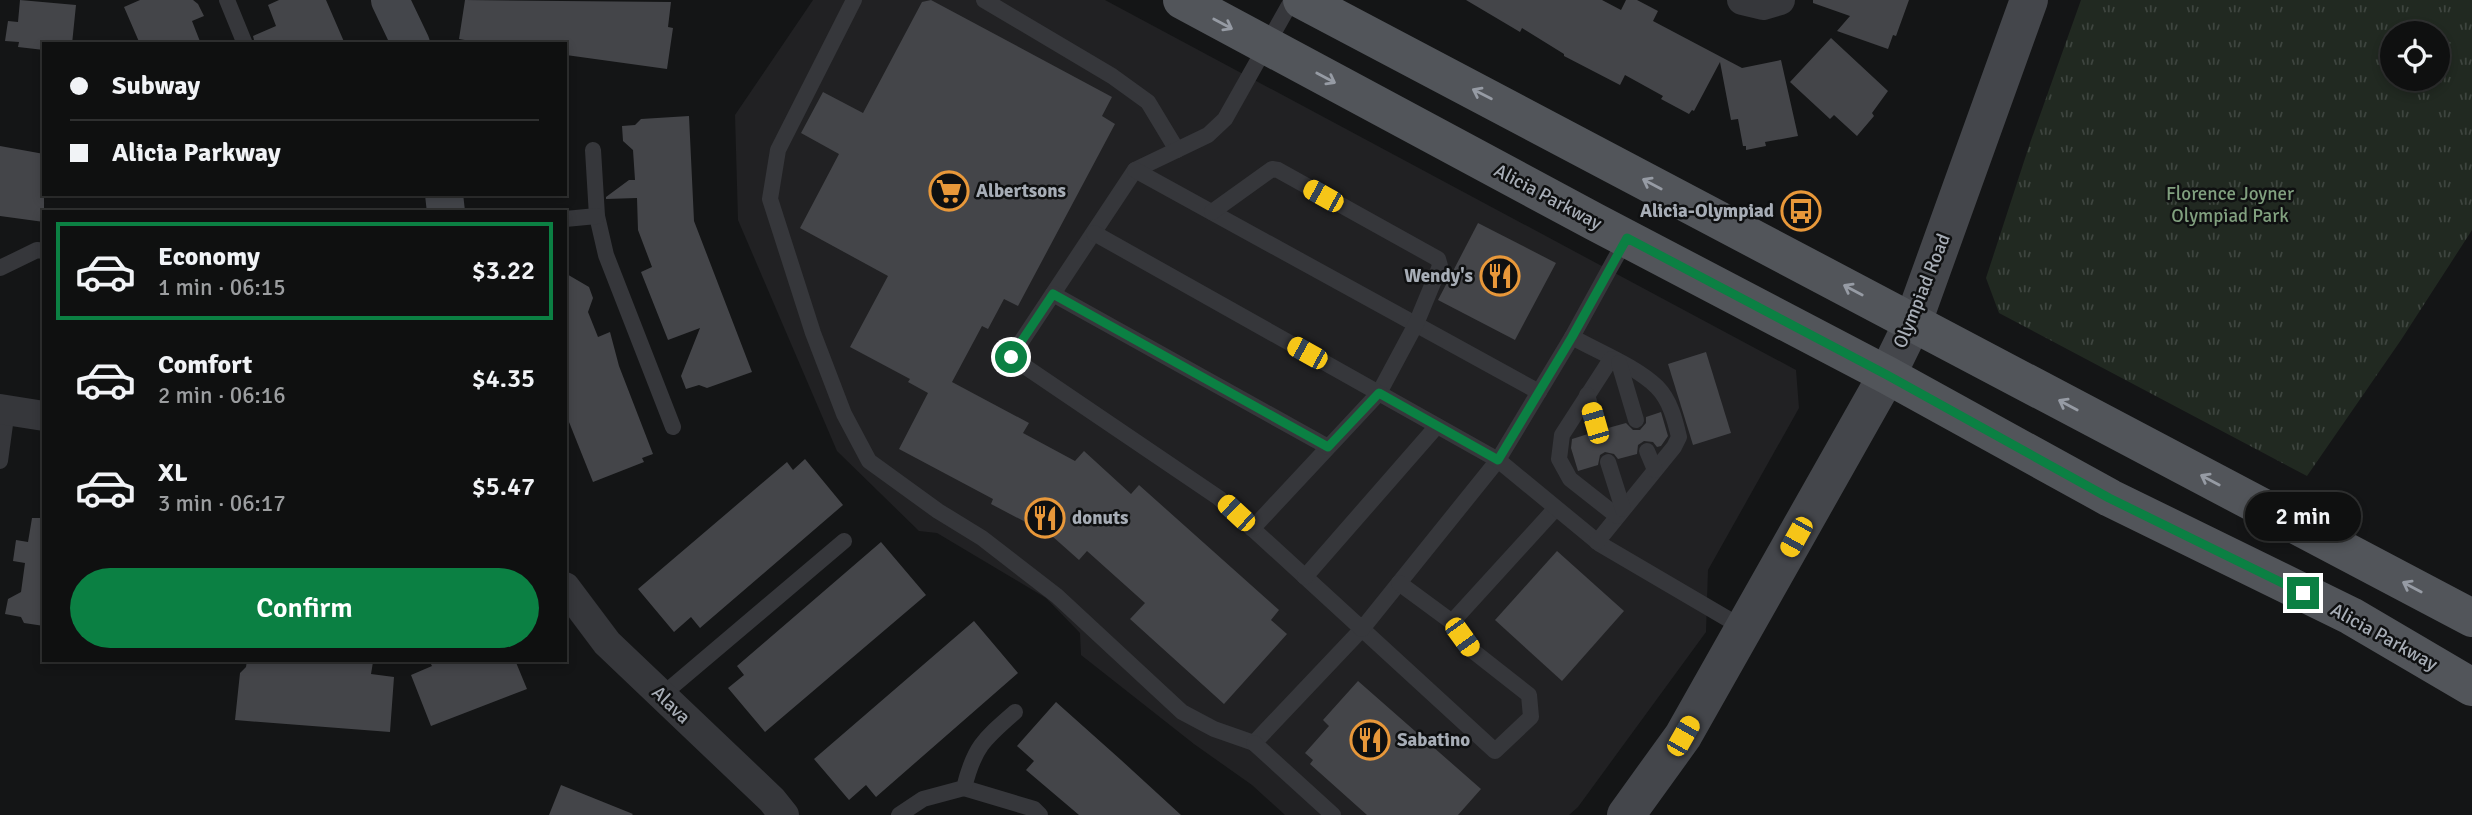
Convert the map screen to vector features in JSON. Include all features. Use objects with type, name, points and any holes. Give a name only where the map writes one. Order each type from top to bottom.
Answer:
[{"type":"main road","points":[[390,0],[410,42]]},
{"type":"main road","name":"Alicia Parkway","points":[[1182,0],[1887,375],[2109,498],[2351,616],[2472,687]]},
{"type":"main road","points":[[1302,0],[2472,618]]},
{"type":"main road","name":"Olympiad Road","points":[[1626,815],[1683,736],[1887,375],[1913,322],[2029,0]]},
{"type":"street","points":[[1742,0],[1763,5],[1779,1]]},
{"type":"street","points":[[4,409],[42,416]]},
{"type":"street","name":"Alava","points":[[567,590],[607,643],[772,800],[783,815]]},
{"type":"lane","points":[[227,0],[244,42]]},
{"type":"lane","points":[[854,0],[778,150],[769,199],[813,333],[844,414],[869,461],[937,511],[982,538],[1057,596],[1182,712],[1214,729],[1254,743],[1333,815]]},
{"type":"lane","points":[[984,0],[1112,76],[1148,102],[1177,150]]},
{"type":"lane","points":[[1292,0],[1224,119],[1208,135],[1135,170],[1011,357],[1219,498],[1495,751],[1531,717],[1528,695],[1473,651],[1452,622],[1399,583]]},
{"type":"lane","points":[[593,150],[597,216],[606,256],[673,428]]},
{"type":"lane","points":[[1212,212],[1272,169],[1278,170],[1438,259],[1440,266],[1416,324],[1379,393],[1252,529]]},
{"type":"lane","points":[[1135,170],[1539,391]]},
{"type":"lane","points":[[567,219],[597,216]]},
{"type":"lane","points":[[1094,233],[1498,460],[1597,542],[1745,629]]},
{"type":"lane","points":[[1254,743],[1362,629],[1498,460],[1572,337],[1627,238]]},
{"type":"lane","points":[[0,268],[37,250],[42,251]]},
{"type":"lane","points":[[1053,294],[1328,447]]},
{"type":"lane","points":[[1572,337],[1658,388],[1672,412],[1679,437],[1674,447],[1597,542]]},
{"type":"lane","points":[[1615,361],[1587,395],[1562,435],[1559,458],[1570,479],[1620,512]]},
{"type":"lane","points":[[1615,361],[1636,419]]},
{"type":"lane","points":[[1587,395],[1598,431]]},
{"type":"lane","points":[[0,461],[4,409]]},
{"type":"lane","points":[[1305,577],[1437,426]]},
{"type":"lane","points":[[1647,451],[1655,470]]},
{"type":"lane","points":[[1608,462],[1620,512]]},
{"type":"lane","points":[[1452,622],[1555,509]]},
{"type":"lane","points":[[661,696],[844,541]]},
{"type":"lane","points":[[964,788],[970,766],[983,740],[1015,712]]},
{"type":"lane","points":[[899,815],[923,799],[964,788],[1034,809],[1040,815]]},
{"type":"shaded area","points":[[813,0],[1105,0],[1796,370],[1799,408],[1708,570],[1706,632],[1578,807],[1569,815],[1285,815],[1252,785],[1194,744],[1081,655],[1080,633],[1046,598],[937,533],[919,531],[837,451],[738,220],[735,115]]},
{"type":"green space","name":"Florence Joyner Olympiad Park","points":[[2081,0],[2472,0],[2472,230],[2401,340],[2307,476],[1999,313],[1986,278]]},
{"type":"building","points":[[20,0],[76,5],[72,42],[42,42],[42,50],[18,47],[19,42],[5,41],[8,21],[18,22]]},
{"type":"building","points":[[140,0],[193,0],[204,16],[192,21],[200,42],[139,42],[124,7]]},
{"type":"building","points":[[279,0],[326,0],[344,42],[254,42],[253,36],[276,26],[268,5]]},
{"type":"building","points":[[465,0],[671,2],[668,27],[673,28],[667,69],[567,55],[567,42],[476,42],[459,39]]},
{"type":"building","points":[[931,0],[1112,97],[1102,116],[1115,124],[1018,306],[1004,299],[988,329],[982,326],[952,382],[1029,423],[1023,433],[1075,461],[1084,451],[1131,494],[1139,485],[1279,610],[1271,620],[1287,634],[1224,704],[1130,619],[1145,603],[1087,551],[1079,560],[1052,536],[991,504],[993,499],[899,449],[928,393],[908,382],[910,379],[850,347],[888,276],[800,228],[839,154],[801,133],[823,92],[863,113],[922,2]]},
{"type":"building","points":[[1466,0],[1602,0],[1621,10],[1626,0],[1637,0],[1658,11],[1653,21],[1742,68],[1781,60],[1798,136],[1765,142],[1766,146],[1746,150],[1738,119],[1731,120],[1720,62],[1694,111],[1689,114],[1625,75],[1620,85],[1564,56],[1522,28],[1520,32]]},
{"type":"building","points":[[1813,0],[1909,0],[1896,36],[1893,35],[1888,49],[1837,31],[1850,16],[1813,3]]},
{"type":"building","points":[[1831,38],[1888,91],[1872,113],[1874,116],[1857,136],[1834,115],[1830,119],[1790,82]]},
{"type":"building","points":[[689,116],[694,221],[752,372],[707,388],[699,385],[686,389],[681,376],[700,328],[668,340],[641,272],[652,267],[638,230],[637,198],[606,197],[629,180],[635,180],[633,150],[623,141],[622,126],[635,125],[641,119]]},
{"type":"building","points":[[0,146],[42,154],[42,222],[0,216]]},
{"type":"building","name":"Wendy's","points":[[1478,223],[1556,263],[1515,340],[1438,300]]},
{"type":"building","points":[[567,274],[589,287],[593,298],[588,312],[598,337],[610,332],[619,366],[653,454],[642,458],[644,462],[593,482],[567,417]]},
{"type":"building","points":[[1706,352],[1731,433],[1693,445],[1668,364]]},
{"type":"building","points":[[1661,412],[1668,436],[1661,446],[1644,441],[1638,445],[1637,454],[1618,459],[1614,454],[1605,452],[1600,455],[1598,465],[1578,471],[1571,448],[1572,439],[1588,434],[1591,439],[1600,441],[1606,438],[1608,428],[1626,423],[1633,430],[1640,430],[1646,423],[1646,417]]},
{"type":"building","points":[[805,459],[843,505],[700,628],[691,617],[674,632],[638,589],[787,462],[793,470]]},
{"type":"building","points":[[32,518],[42,518],[42,626],[24,623],[21,617],[5,614],[8,599],[21,592],[25,563],[13,561],[16,540],[28,542]]},
{"type":"building","points":[[881,542],[926,595],[765,732],[728,688],[744,675],[737,666]]},
{"type":"building","points":[[1557,551],[1624,611],[1562,681],[1495,620]]},
{"type":"building","points":[[974,621],[1018,673],[876,797],[866,785],[849,800],[814,759]]},
{"type":"building","points":[[247,662],[373,662],[371,674],[394,677],[390,732],[235,720],[240,673]]},
{"type":"building","points":[[430,662],[516,662],[527,689],[431,726],[411,675],[432,666]]},
{"type":"building","name":"Sabatino","points":[[1358,681],[1481,789],[1458,815],[1367,815],[1310,764],[1313,760],[1305,753],[1329,726],[1323,720]]},
{"type":"building","points":[[1056,702],[1181,815],[1079,815],[1026,770],[1034,761],[1017,746]]},
{"type":"building","points":[[561,785],[633,814],[549,815]]},
{"type":"place","name":"Albertsons","points":[[949,191]]},
{"type":"place","name":"Alicia-Olympiad","points":[[1801,211]]},
{"type":"place","name":"Wendy's","points":[[1500,276]]},
{"type":"place","name":"donuts","points":[[1045,518]]},
{"type":"place","name":"Sabatino","points":[[1370,740]]},
{"type":"route","points":[[1011,357],[1053,294],[1328,447],[1379,393],[1498,460],[1572,337],[1627,238],[1887,375],[2109,498],[2303,593]]}]
